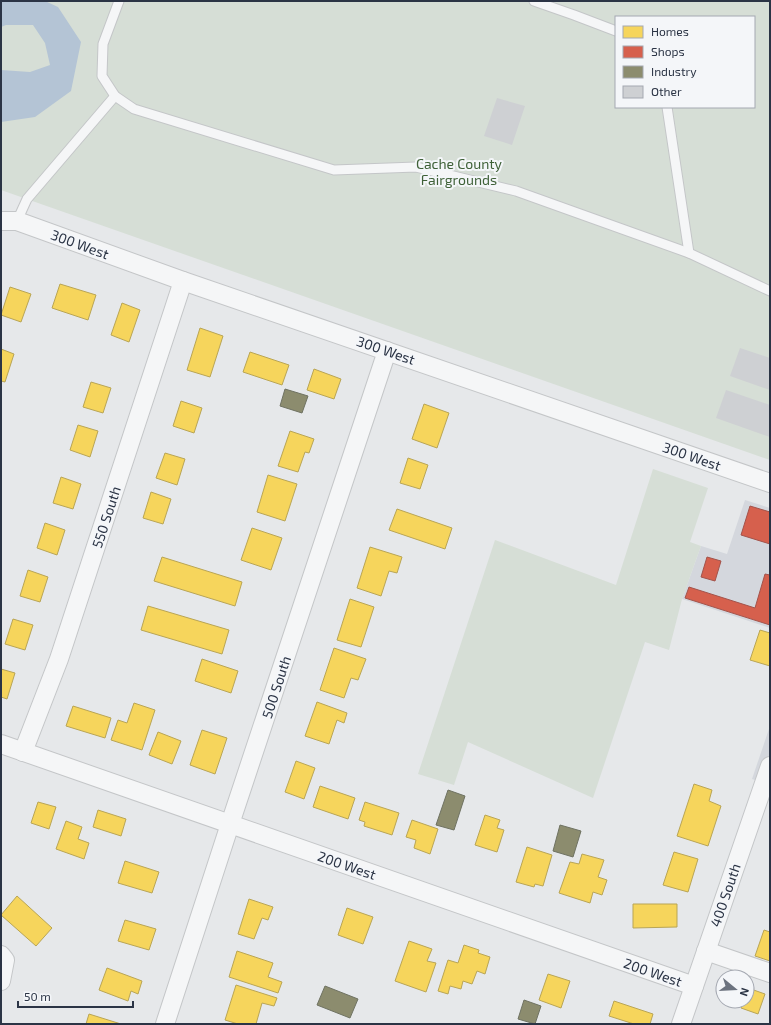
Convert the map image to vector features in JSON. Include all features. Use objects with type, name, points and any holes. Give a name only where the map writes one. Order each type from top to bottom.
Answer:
[{"type":"street","name":"300 West","points":[[9,221],[770,483]]},
{"type":"street","name":"550 South","points":[[24,752],[59,659],[183,281]]},
{"type":"street","name":"500 South","points":[[165,1024],[387,351]]},
{"type":"street","name":"200 West","points":[[1,744],[694,986]]},
{"type":"street","name":"400 South","points":[[681,1024],[770,766]]},
{"type":"street","points":[[706,951],[770,973]]},
{"type":"street","points":[[1,955],[5,960],[1,981]]},
{"type":"lane","points":[[119,1],[103,44],[102,76],[115,96],[134,109],[334,170],[416,167],[516,191],[689,253],[770,291]]},
{"type":"lane","points":[[534,1],[615,31]]},
{"type":"lane","points":[[9,221],[115,96]]},
{"type":"lane","points":[[667,108],[689,253]]},
{"type":"shaded area","points":[[745,500],[770,508],[770,628],[682,599],[701,546],[727,554]]},
{"type":"shaded area","points":[[770,726],[770,785],[752,779]]},
{"type":"green space","name":"Cache County Fairgrounds","points":[[1,1],[770,1],[770,460],[1,190]]},
{"type":"green space","points":[[653,469],[708,488],[690,542],[701,546],[682,599],[669,650],[645,642],[593,798],[468,742],[454,785],[418,774],[495,540],[616,585]]},
{"type":"water","points":[[1,1],[45,1],[58,7],[81,42],[71,91],[35,117],[1,122],[1,70],[30,72],[50,65],[45,43],[33,25],[6,25],[1,27]]},
{"type":"building: Homes","points":[[60,284],[96,295],[88,320],[52,308]]},
{"type":"building: Homes","points":[[10,287],[31,294],[21,322],[1,315]]},
{"type":"building: Homes","points":[[122,303],[140,310],[129,342],[111,335]]},
{"type":"building: Homes","points":[[200,328],[223,336],[210,377],[187,370]]},
{"type":"building: Homes","points":[[1,349],[14,354],[5,382],[1,381]]},
{"type":"building: Homes","points":[[250,352],[289,365],[282,385],[243,372]]},
{"type":"building: Homes","points":[[314,369],[341,379],[334,399],[307,390]]},
{"type":"building: Homes","points":[[91,382],[111,388],[103,413],[83,407]]},
{"type":"building: Homes","points":[[181,401],[202,408],[194,433],[173,426]]},
{"type":"building: Homes","points":[[424,404],[449,413],[437,448],[412,439]]},
{"type":"building: Homes","points":[[78,425],[98,431],[90,457],[70,450]]},
{"type":"building: Homes","points":[[290,431],[314,439],[309,453],[305,452],[298,472],[278,466]]},
{"type":"building: Homes","points":[[165,453],[185,459],[177,485],[156,478]]},
{"type":"building: Homes","points":[[408,458],[428,465],[420,489],[400,483]]},
{"type":"building: Homes","points":[[268,475],[297,484],[285,521],[257,512]]},
{"type":"building: Homes","points":[[61,477],[81,484],[73,509],[53,503]]},
{"type":"building: Homes","points":[[151,492],[171,499],[163,524],[143,518]]},
{"type":"building: Homes","points":[[397,509],[452,528],[445,549],[389,530]]},
{"type":"building: Homes","points":[[45,523],[65,530],[57,555],[37,548]]},
{"type":"building: Homes","points":[[252,528],[282,538],[271,570],[241,560]]},
{"type":"building: Homes","points":[[370,547],[402,557],[397,573],[389,571],[381,596],[357,588]]},
{"type":"building: Homes","points":[[162,557],[242,582],[235,606],[154,581]]},
{"type":"building: Homes","points":[[28,570],[48,577],[40,602],[20,596]]},
{"type":"building: Homes","points":[[350,599],[374,607],[361,647],[337,640]]},
{"type":"building: Homes","points":[[148,606],[229,630],[222,654],[141,630]]},
{"type":"building: Homes","points":[[13,619],[33,625],[25,650],[5,644]]},
{"type":"building: Homes","points":[[760,630],[770,633],[770,666],[750,660]]},
{"type":"building: Homes","points":[[334,648],[366,659],[358,680],[351,678],[344,698],[320,690]]},
{"type":"building: Homes","points":[[202,659],[238,671],[231,693],[195,681]]},
{"type":"building: Homes","points":[[1,669],[15,673],[7,699],[1,697]]},
{"type":"building: Homes","points":[[317,702],[347,713],[344,723],[337,720],[329,744],[305,736]]},
{"type":"building: Homes","points":[[134,703],[155,710],[142,750],[111,740],[118,720],[127,723]]},
{"type":"building: Homes","points":[[73,706],[111,718],[105,738],[66,726]]},
{"type":"building: Homes","points":[[202,730],[227,738],[215,774],[190,765]]},
{"type":"building: Homes","points":[[158,732],[181,741],[172,764],[149,755]]},
{"type":"building: Homes","points":[[296,761],[315,768],[304,799],[285,792]]},
{"type":"building: Homes","points":[[694,784],[712,790],[709,801],[721,806],[708,846],[677,836]]},
{"type":"building: Homes","points":[[320,786],[355,798],[348,819],[313,807]]},
{"type":"building: Homes","points":[[38,802],[56,807],[49,829],[31,823]]},
{"type":"building: Homes","points":[[365,802],[399,813],[392,835],[364,826],[365,822],[359,820]]},
{"type":"building: Homes","points":[[98,810],[126,819],[121,836],[93,827]]},
{"type":"building: Homes","points":[[485,815],[500,820],[497,828],[504,830],[497,852],[475,845]]},
{"type":"building: Homes","points":[[412,820],[438,829],[430,854],[414,848],[416,840],[406,837]]},
{"type":"building: Homes","points":[[66,821],[82,827],[78,839],[89,843],[84,859],[56,849]]},
{"type":"building: Homes","points":[[527,847],[552,855],[543,886],[535,884],[534,887],[516,882]]},
{"type":"building: Homes","points":[[674,852],[698,859],[688,892],[663,885]]},
{"type":"building: Homes","points":[[582,854],[604,860],[598,877],[607,880],[602,895],[593,892],[590,903],[559,893],[570,862],[579,864]]},
{"type":"building: Homes","points":[[125,861],[159,872],[152,893],[118,883]]},
{"type":"building: Homes","points":[[17,896],[52,928],[36,946],[1,915]]},
{"type":"building: Homes","points":[[249,899],[273,907],[268,920],[262,918],[254,939],[238,934]]},
{"type":"building: Homes","points":[[633,904],[677,904],[677,927],[633,928]]},
{"type":"building: Homes","points":[[347,908],[373,917],[363,944],[338,935]]},
{"type":"building: Homes","points":[[125,920],[156,929],[149,950],[118,941]]},
{"type":"building: Homes","points":[[764,930],[770,932],[770,961],[755,956]]},
{"type":"building: Homes","points":[[409,941],[432,949],[427,961],[436,963],[426,992],[395,981]]},
{"type":"building: Homes","points":[[464,945],[479,950],[478,953],[490,957],[485,974],[477,971],[472,984],[463,981],[461,989],[450,986],[448,994],[438,991],[448,960],[458,963]]},
{"type":"building: Homes","points":[[237,951],[273,963],[268,977],[282,982],[278,993],[229,977]]},
{"type":"building: Homes","points":[[107,968],[142,981],[138,994],[131,991],[128,1001],[99,990]]},
{"type":"building: Homes","points":[[548,974],[570,981],[561,1008],[539,1000]]},
{"type":"building: Homes","points":[[236,985],[277,998],[274,1006],[262,1003],[256,1024],[238,1024],[225,1020]]},
{"type":"building: Homes","points":[[755,990],[765,994],[758,1014],[744,1009],[755,1009]]},
{"type":"building: Homes","points":[[614,1001],[653,1014],[650,1024],[634,1024],[609,1016]]},
{"type":"building: Homes","points":[[89,1014],[121,1024],[86,1024]]},
{"type":"building: Shops","points":[[750,506],[770,512],[770,544],[741,535]]},
{"type":"building: Shops","points":[[707,557],[721,561],[715,581],[701,577]]},
{"type":"building: Shops","points":[[765,574],[770,575],[770,625],[685,598],[689,587],[755,608]]},
{"type":"building: Industry","points":[[285,389],[308,396],[302,413],[280,406]]},
{"type":"building: Industry","points":[[448,790],[465,796],[454,830],[436,825]]},
{"type":"building: Industry","points":[[560,825],[581,831],[573,857],[553,851]]},
{"type":"building: Industry","points":[[325,986],[358,999],[350,1018],[317,1005]]},
{"type":"building: Industry","points":[[524,1000],[541,1006],[535,1024],[518,1019]]},
{"type":"building: Other","points":[[497,98],[525,106],[512,145],[484,136]]},
{"type":"building: Other","points":[[740,348],[770,358],[770,390],[730,376]]},
{"type":"building: Other","points":[[726,390],[770,405],[770,437],[716,418]]}]
